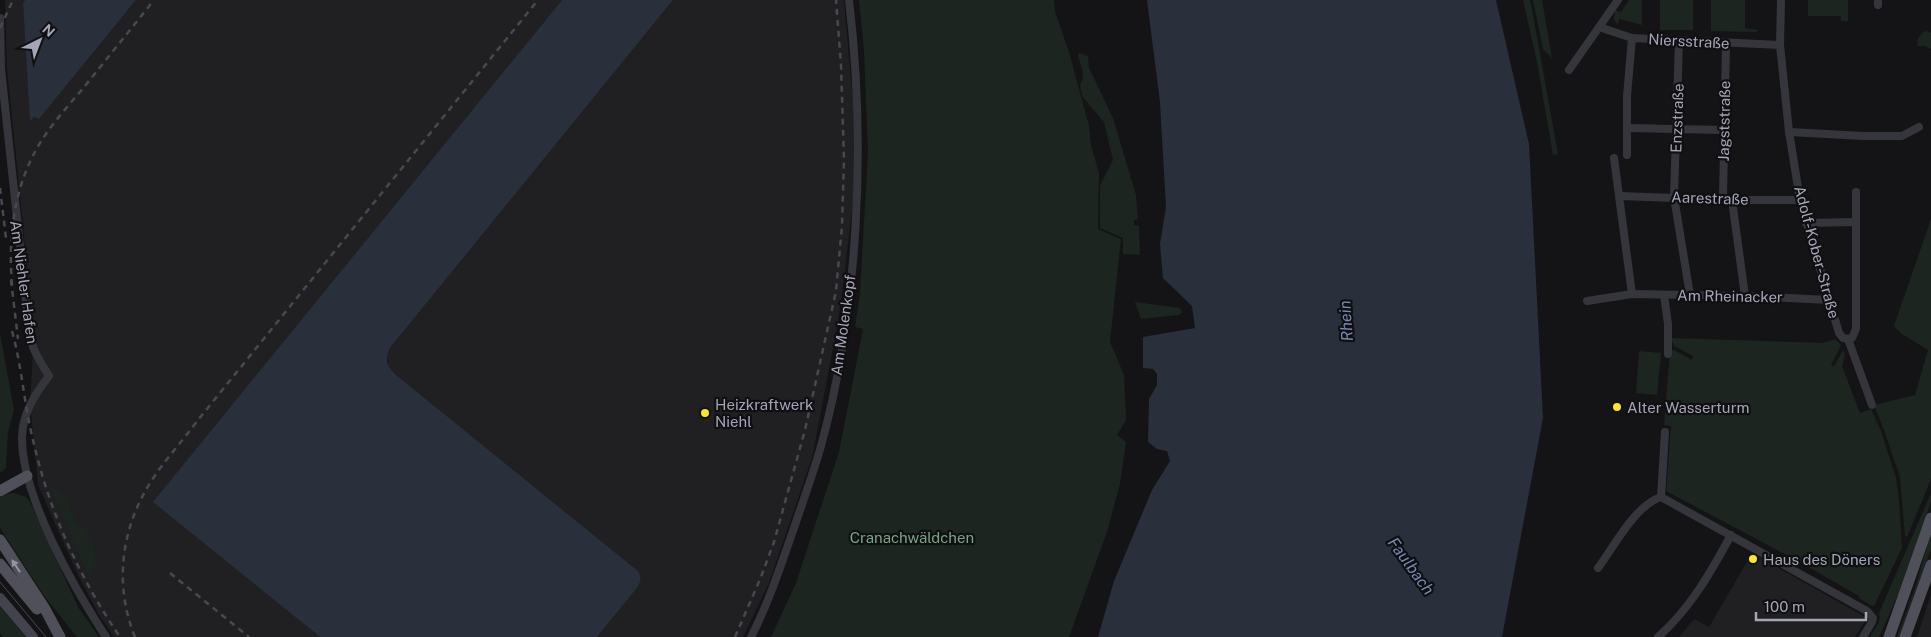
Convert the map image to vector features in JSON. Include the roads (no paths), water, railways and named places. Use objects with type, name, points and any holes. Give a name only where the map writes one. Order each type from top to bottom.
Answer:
[{"type":"main road","points":[[0,491],[27,476]]},
{"type":"main road","points":[[1889,637],[1931,518]]},
{"type":"main road","points":[[0,540],[61,637]]},
{"type":"main road","points":[[0,564],[61,637]]},
{"type":"main road","points":[[1904,637],[1931,565]]},
{"type":"main road","points":[[0,570],[56,637]]},
{"type":"main road","points":[[0,598],[33,637]]},
{"type":"street","name":"Am Molenkopf","points":[[751,637],[777,578],[821,445],[845,322],[856,212],[857,156],[857,109],[849,0]]},
{"type":"street","points":[[1570,70],[1618,0]]},
{"type":"street","name":"Adolf-Kober-Straße","points":[[1781,0],[1780,45],[1800,200],[1839,333],[1843,338],[1848,339],[1872,405]]},
{"type":"street","name":"Am Niehler Hafen","points":[[0,18],[1,69],[29,337],[35,355],[49,376],[34,396],[27,411],[22,437],[27,476],[65,568],[106,637]]},
{"type":"street","name":"Niersstraße","points":[[1599,27],[1632,38],[1780,45]]},
{"type":"street","points":[[1627,155],[1632,38]]},
{"type":"street","name":"Enzstraße","points":[[1679,40],[1674,197],[1690,295]]},
{"type":"street","name":"Jagststraße","points":[[1723,198],[1726,43]]},
{"type":"street","points":[[1790,132],[1902,136],[1919,127]]},
{"type":"street","points":[[1627,128],[1723,130]]},
{"type":"street","points":[[1614,158],[1632,294]]},
{"type":"street","points":[[1848,339],[1852,338],[1856,329],[1856,192]]},
{"type":"street","name":"Aarestraße","points":[[1619,196],[1723,198],[1732,200],[1800,200]]},
{"type":"street","points":[[1732,200],[1746,296]]},
{"type":"street","points":[[1806,223],[1856,222]]},
{"type":"street","name":"Am Rheinacker","points":[[1587,301],[1632,294],[1828,300]]},
{"type":"street","points":[[1664,295],[1668,324],[1668,354]]},
{"type":"street","points":[[1660,497],[1666,432]]},
{"type":"street","points":[[1598,568],[1622,532],[1652,500],[1660,497],[1868,612],[1873,618],[1863,637]]},
{"type":"street","points":[[1658,637],[1678,617],[1693,598],[1731,535]]},
{"type":"water","points":[[25,0],[136,0],[39,119],[34,117],[30,121],[23,3]]},
{"type":"water","points":[[562,0],[673,0],[390,348],[387,362],[395,374],[638,571],[639,583],[597,637],[320,637],[153,502]]},
{"type":"water","points":[[1147,0],[1496,0],[1529,144],[1543,418],[1502,637],[1098,637],[1114,581],[1152,490],[1170,461],[1167,451],[1157,449],[1148,442],[1149,399],[1157,385],[1157,374],[1153,369],[1143,368],[1143,337],[1195,328],[1192,306],[1163,278],[1160,244],[1166,207],[1160,102]]},
{"type":"tram line","points":[[0,582],[46,637]]},
{"type":"railway","points":[[0,28],[13,0]]},
{"type":"railway","points":[[12,285],[12,229],[19,194],[31,159],[56,120],[154,0]]},
{"type":"railway","points":[[135,637],[125,600],[123,561],[131,524],[147,488],[198,420],[538,0]]},
{"type":"railway","points":[[735,637],[774,542],[805,430],[836,291],[842,226],[844,160],[841,65],[836,0]]},
{"type":"railway","points":[[0,188],[6,238]]},
{"type":"railway","points":[[11,280],[18,339]]},
{"type":"railway","points":[[12,331],[30,426],[40,466],[57,518],[91,591],[120,637]]},
{"type":"railway","points":[[170,573],[249,637]]},
{"type":"place","name":"Alter Wasserturm","points":[[1617,407]]},
{"type":"place","name":"Heizkraftwerk Niehl","points":[[705,413]]},
{"type":"place","name":"Haus des Döners","points":[[1753,559]]},
{"type":"water label","name":"Rhein","points":[[1346,321]]},
{"type":"water label","name":"Faulbach","points":[[1411,566]]},
{"type":"park label","name":"Cranachwäldchen","points":[[912,537]]}]
